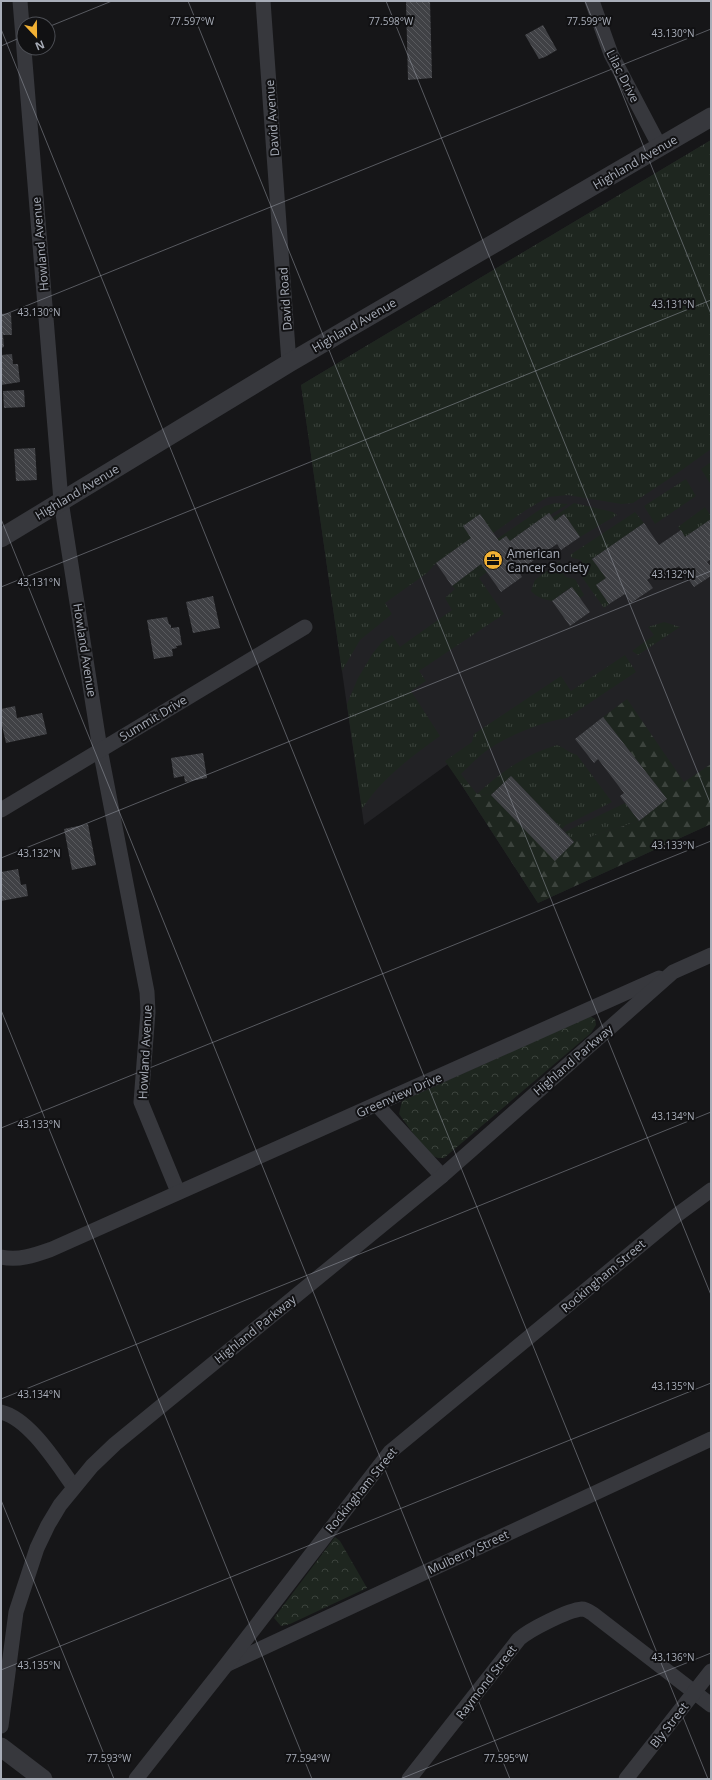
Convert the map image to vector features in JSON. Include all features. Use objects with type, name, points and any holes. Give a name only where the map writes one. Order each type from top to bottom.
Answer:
[{"type":"street","name":"Howland Avenue","points":[[20,1],[61,501],[100,749],[147,992],[148,1012],[141,1102],[178,1192]]},
{"type":"street","name":"David Avenue","points":[[263,1],[280,235]]},
{"type":"street","name":"Lilac Drive","points":[[592,1],[610,54],[660,147]]},
{"type":"street","name":"Highland Avenue","points":[[1,538],[289,363],[711,118]]},
{"type":"street","name":"David Road","points":[[280,235],[289,363]]},
{"type":"street","name":"Summit Drive","points":[[1,810],[100,749],[305,627]]},
{"type":"street","name":"Highland Parkway","points":[[1,1726],[16,1612],[21,1592],[37,1548],[48,1525],[74,1487],[92,1466],[115,1444],[442,1176],[673,972],[711,955]]},
{"type":"street","name":"Greenview Drive","points":[[1,1257],[11,1259],[30,1256],[125,1216],[673,972]]},
{"type":"street","points":[[377,1105],[442,1176]]},
{"type":"street","name":"Rockingham Street","points":[[136,1779],[390,1452],[677,1214],[711,1190]]},
{"type":"street","points":[[1,1412],[6,1413],[22,1424],[38,1438],[74,1487]]},
{"type":"street","name":"Mulberry Street","points":[[226,1665],[711,1439]]},
{"type":"street","name":"Raymond Street","points":[[408,1779],[520,1639],[530,1631],[568,1613],[582,1609],[593,1614],[694,1692]]},
{"type":"street","name":"Bly Street","points":[[626,1779],[711,1671]]},
{"type":"street","points":[[694,1692],[711,1705]]},
{"type":"street","points":[[1,1747],[43,1779]]},
{"type":"shaded area","points":[[711,140],[711,824],[538,903],[448,764],[364,825],[301,385]]},
{"type":"green space","points":[[711,140],[711,449],[633,503],[621,504],[568,495],[548,497],[493,533],[471,538],[436,563],[427,573],[385,603],[392,614],[360,640],[342,671],[301,385]]},
{"type":"green space","points":[[711,462],[711,485],[701,469]]},
{"type":"green space","points":[[686,479],[696,496],[655,524],[644,506]]},
{"type":"green space","points":[[555,503],[568,504],[550,515],[549,513],[510,541],[499,541],[497,539],[545,506]]},
{"type":"green space","points":[[574,503],[613,512],[617,515],[580,537],[564,514],[555,521],[552,518]]},
{"type":"green space","points":[[705,507],[711,516],[711,519],[685,537],[678,527]]},
{"type":"green space","points":[[635,512],[644,523],[592,559],[606,578],[596,585],[609,604],[604,608],[582,577],[584,568],[581,560],[572,558],[570,555]]},
{"type":"green space","points":[[560,561],[561,571],[566,577],[575,579],[584,595],[580,598],[571,587],[552,601],[535,595],[531,591],[535,580]]},
{"type":"green space","points":[[481,564],[487,572],[479,578],[504,614],[419,671],[426,681],[411,691],[440,736],[408,760],[388,778],[362,809],[347,704],[358,678],[373,653],[382,642],[392,635],[400,647],[452,610],[445,598],[455,589],[452,586]]},
{"type":"green space","points":[[664,622],[680,627],[638,655],[632,651],[654,635],[648,627]]},
{"type":"green space","points":[[625,655],[636,672],[567,718],[525,730],[494,745],[476,759],[461,774],[469,784],[463,787],[445,761],[472,742],[474,734],[561,676],[571,691]]},
{"type":"green space","points":[[627,699],[684,782],[711,764],[711,824],[538,903],[463,787],[469,784],[477,794],[491,795],[555,860],[574,842],[639,821],[667,799],[603,717]]},
{"type":"green space","points":[[557,745],[577,755],[612,802],[566,825],[562,829],[511,776],[491,795],[477,794],[495,778],[514,765],[535,753]]},
{"type":"green space","points":[[625,803],[639,821],[574,842],[565,832]]},
{"type":"green space","points":[[590,1016],[595,1019],[596,1025],[591,1033],[444,1158],[438,1158],[428,1154],[399,1114],[402,1101]]},
{"type":"green space","points":[[335,1537],[340,1541],[367,1588],[290,1624],[281,1626],[274,1618]]},
{"type":"building","points":[[406,1],[430,1],[432,78],[408,80]]},
{"type":"building","points":[[543,25],[557,50],[539,59],[525,35]]},
{"type":"building","points":[[11,313],[12,335],[3,335],[4,347],[1,348],[1,314]]},
{"type":"building","points":[[12,354],[13,364],[18,364],[20,382],[1,385],[1,355]]},
{"type":"building","points":[[24,390],[25,407],[4,408],[3,391]]},
{"type":"building","points":[[35,448],[37,480],[16,481],[14,449]]},
{"type":"building","points":[[549,513],[555,521],[564,514],[580,537],[561,550],[557,544],[518,571],[522,577],[501,592],[481,564],[452,586],[436,563],[471,538],[463,526],[480,514],[499,541],[506,536],[510,541]]},
{"type":"building","points":[[711,519],[711,559],[707,562],[711,567],[711,576],[694,587],[679,566],[665,575],[662,570],[647,580],[653,588],[631,603],[625,594],[609,604],[596,585],[606,578],[592,559],[644,523],[659,545],[681,530],[685,537]]},
{"type":"building","points":[[572,587],[590,612],[570,626],[552,601]]},
{"type":"building","points":[[213,596],[220,628],[193,633],[186,602]]},
{"type":"building","points":[[167,617],[171,628],[179,627],[182,645],[176,646],[177,648],[172,649],[173,656],[154,659],[147,620]]},
{"type":"building","points":[[15,706],[17,718],[42,713],[47,734],[6,743],[1,721],[1,709]]},
{"type":"building","points":[[603,717],[667,799],[639,821],[620,796],[624,793],[598,759],[594,763],[575,739]]},
{"type":"building","points":[[203,753],[207,778],[185,782],[184,776],[174,778],[171,758]]},
{"type":"building","points":[[511,776],[574,842],[555,861],[491,795]]},
{"type":"building","points":[[88,824],[96,865],[72,870],[64,829]]},
{"type":"building","points":[[18,869],[21,885],[26,884],[28,896],[1,901],[1,872]]},
{"type":"place","name":"American Cancer Society","points":[[493,560]]}]
